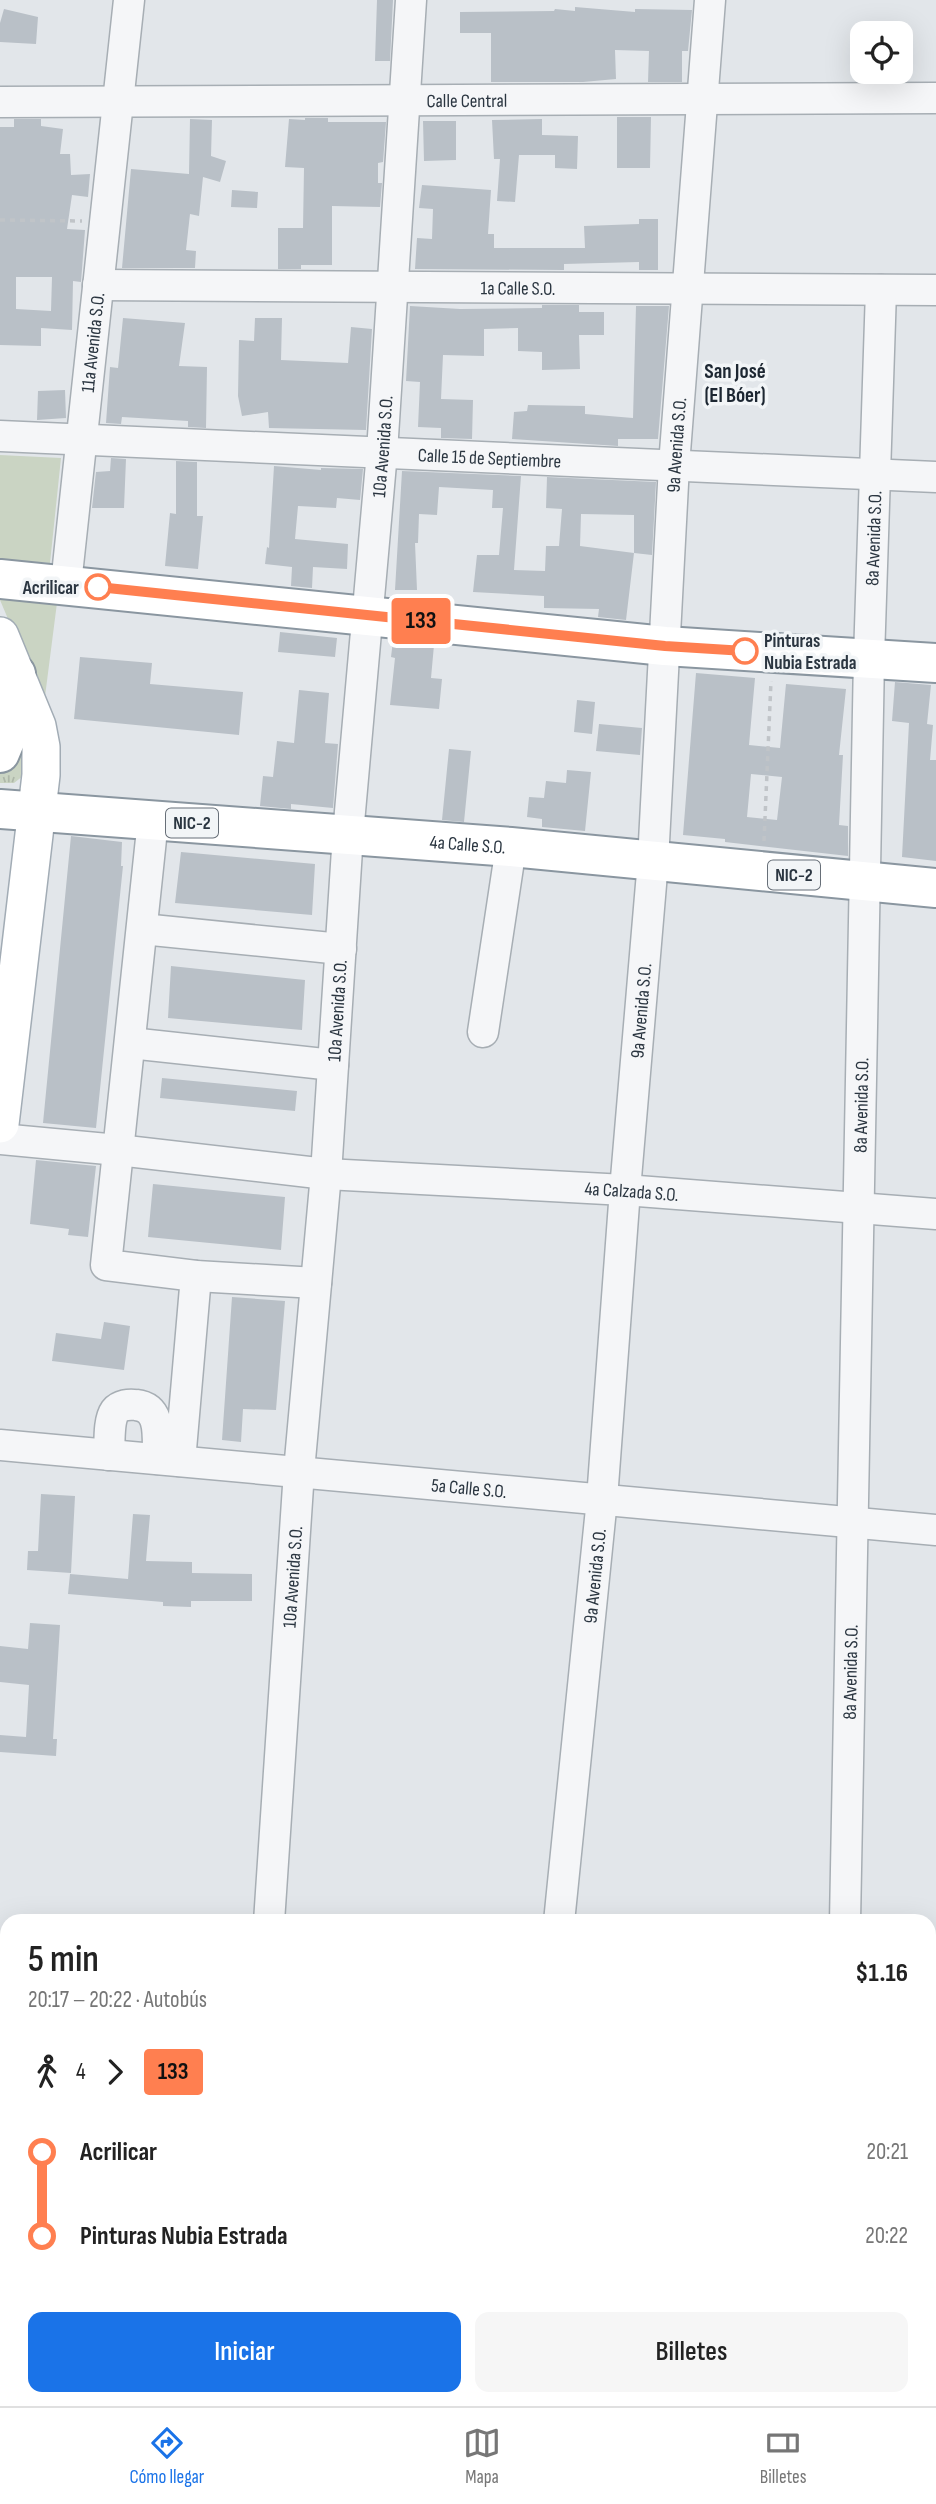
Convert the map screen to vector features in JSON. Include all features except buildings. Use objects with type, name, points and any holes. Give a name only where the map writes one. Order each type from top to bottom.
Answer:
[{"type":"highway","points":[[0,579],[665,646],[936,663]]},
{"type":"highway","points":[[0,753],[13,722],[16,674]]},
{"type":"highway","name":"4a Calle S.O.","points":[[18,810],[511,847],[936,888]]},
{"type":"main road","points":[[0,636],[34,716],[41,747],[18,810],[2,1109]]},
{"type":"main road","points":[[0,1037],[2,1109]]},
{"type":"street","name":"11a Avenida S.O.","points":[[66,584],[129,0]]},
{"type":"street","name":"10a Avenida S.O.","points":[[270,1914],[299,1471],[326,1174],[348,834],[382,453],[411,0]]},
{"type":"street","name":"9a Avenida S.O.","points":[[560,1914],[602,1499],[653,861],[674,466],[710,0]]},
{"type":"street","name":"Calle Central","points":[[0,102],[936,98]]},
{"type":"street","name":"1a Calle S.O.","points":[[98,285],[936,290]]},
{"type":"street","name":"8a Avenida S.O.","points":[[845,1914],[869,658],[881,290]]},
{"type":"street","name":"Calle 15 de Septiembre","points":[[0,436],[936,477]]},
{"type":"street","points":[[153,820],[106,1265],[196,1276],[316,1283]]},
{"type":"street","points":[[483,1032],[511,847]]},
{"type":"street","points":[[142,929],[341,948]]},
{"type":"street","points":[[130,1043],[333,1065]]},
{"type":"street","name":"4a Calzada S.O.","points":[[0,1139],[326,1174],[625,1190],[936,1214]]},
{"type":"street","points":[[169,1460],[196,1276]]},
{"type":"street","points":[[109,1455],[116,1411],[122,1406],[132,1404],[146,1407],[153,1413],[169,1460]]},
{"type":"street","name":"5a Calle S.O.","points":[[0,1445],[936,1530]]},
{"type":"path","points":[[0,220],[105,222]]},
{"type":"path","points":[[763,872],[772,652]]},
{"type":"green space","points":[[0,455],[61,458],[50,563],[0,559]]},
{"type":"green space","points":[[0,590],[58,595],[43,712],[25,659],[0,600]]},
{"type":"green space","points":[[23,744],[23,776],[14,783],[0,783],[0,764]]},
{"type":"bus line","name":"133","points":[[98,587],[665,646],[745,651]]},
{"type":"place","name":"Acrilicar","points":[[98,587]]},
{"type":"place","name":"Pinturas Nubia Estrada","points":[[745,651]]},
{"type":"district","name":"San José (El Bóer)","points":[[735,383]]}]
